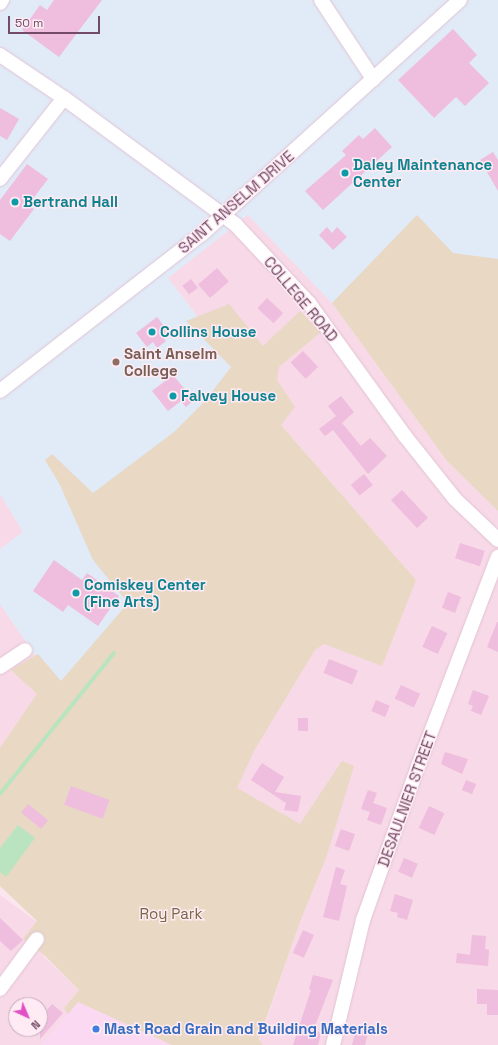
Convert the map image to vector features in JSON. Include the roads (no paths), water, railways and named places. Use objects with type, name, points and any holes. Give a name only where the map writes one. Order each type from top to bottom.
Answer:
[{"type":"street","points":[[321,0],[373,79]]},
{"type":"street","name":"SAINT ANSELM DRIVE","points":[[0,390],[223,216],[460,0]]},
{"type":"street","name":"COLLEGE ROAD","points":[[0,55],[64,98],[236,225],[295,287],[437,477],[469,514],[498,540]]},
{"type":"street","points":[[0,179],[64,98]]},
{"type":"street","name":"DESAULNIER STREET","points":[[333,1045],[363,920],[416,773],[498,558]]},
{"type":"street","points":[[0,667],[25,650]]},
{"type":"street","points":[[0,989],[37,940]]},
{"type":"waterway","points":[[0,794],[114,653]]},
{"type":"place","name":"Daley Maintenance Center","points":[[345,173]]},
{"type":"place","name":"Bertrand Hall","points":[[15,202]]},
{"type":"place","name":"Collins House","points":[[152,332]]},
{"type":"place","name":"Saint Anselm College","points":[[116,362]]},
{"type":"place","name":"Falvey House","points":[[173,396]]},
{"type":"place","name":"Comiskey Center (Fine Arts)","points":[[76,593]]},
{"type":"place","name":"Mast Road Grain and Building Materials","points":[[96,1029]]},
{"type":"park label","name":"Roy Park","points":[[171,914]]}]
